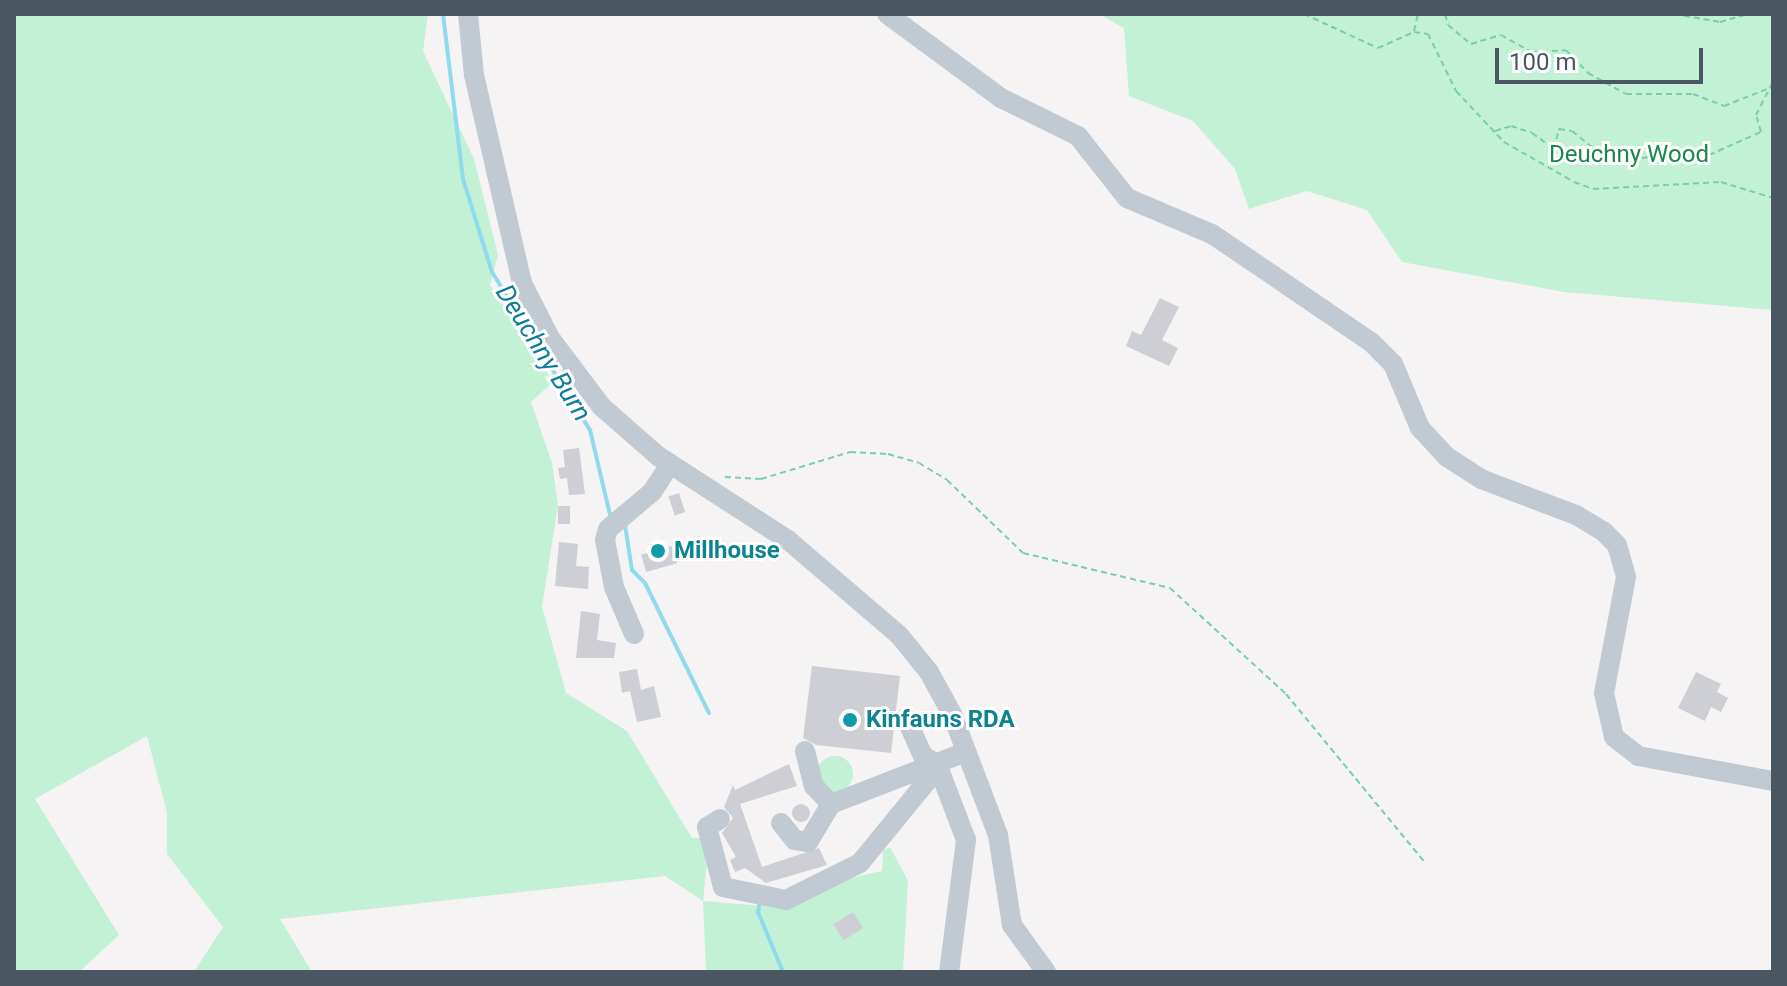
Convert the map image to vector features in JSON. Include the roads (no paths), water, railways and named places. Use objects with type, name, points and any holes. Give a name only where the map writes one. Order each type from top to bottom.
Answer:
[{"type":"street","points":[[468,14],[474,75],[522,283],[550,338],[602,407],[670,464],[788,540],[899,635],[929,672],[966,752],[998,835],[1012,925],[1046,972]]},
{"type":"street","points":[[887,14],[1001,98],[1078,136],[1127,198],[1212,234],[1371,342],[1393,364],[1420,428],[1447,457],[1481,479],[1576,515],[1604,532],[1617,545],[1626,577],[1604,693],[1614,737],[1638,756],[1773,781]]},
{"type":"street","points":[[634,634],[614,587],[605,540],[616,522],[652,492],[670,464]]},
{"type":"street","points":[[906,718],[923,756],[934,765],[966,840],[949,972]]},
{"type":"street","points":[[805,751],[814,786],[831,804]]},
{"type":"street","points":[[781,823],[795,840],[808,842],[831,804],[966,752]]},
{"type":"street","points":[[720,819],[707,827],[723,887],[786,900],[860,863],[932,775],[934,765]]},
{"type":"waterway","name":"Deuchny Burn","points":[[443,14],[463,179],[492,272],[590,430],[611,519]]},
{"type":"waterway","name":"Deuchny Burn","points":[[625,525],[632,570],[645,583],[709,713]]},
{"type":"waterway","points":[[760,901],[758,912],[783,972]]},
{"type":"place","name":"Millhouse","points":[[658,551]]},
{"type":"place","name":"Kinfauns RDA","points":[[850,720]]},
{"type":"park label","name":"Deuchny Wood","points":[[1629,155]]}]
